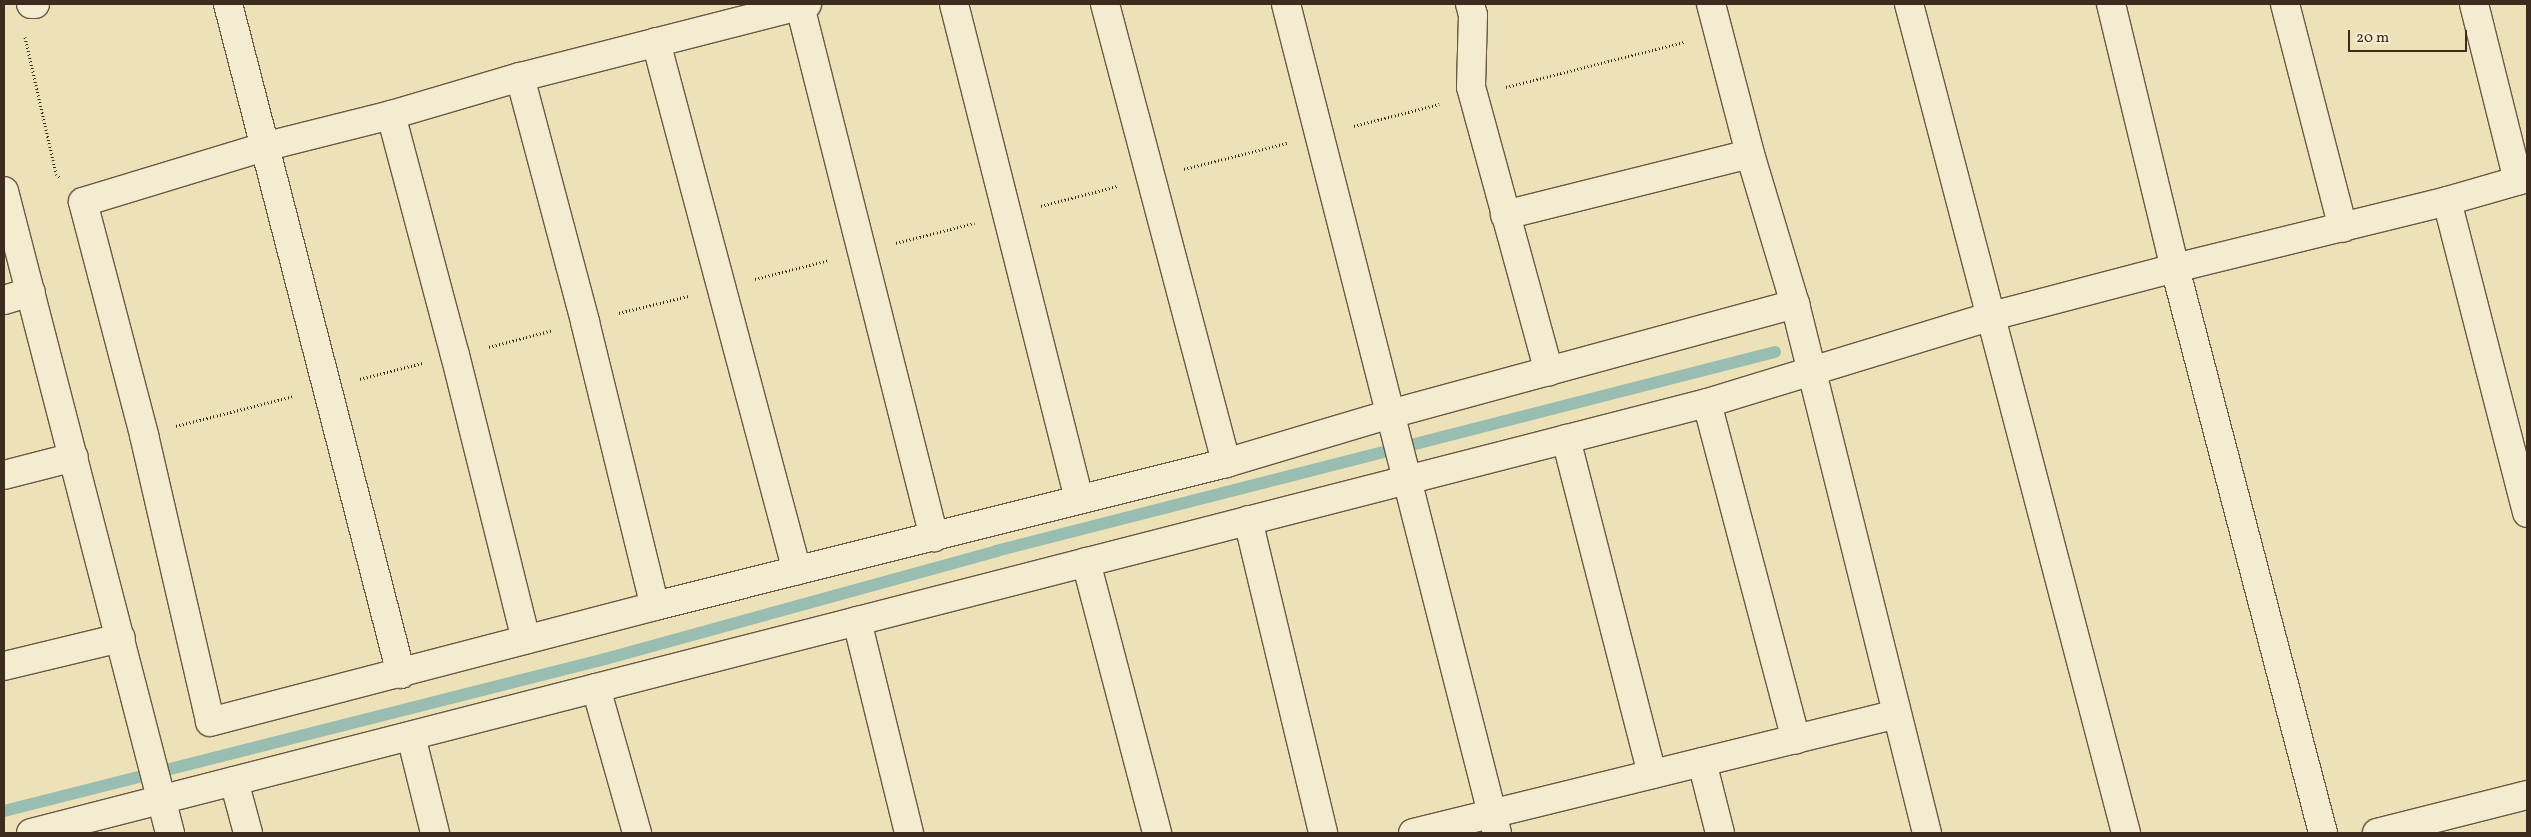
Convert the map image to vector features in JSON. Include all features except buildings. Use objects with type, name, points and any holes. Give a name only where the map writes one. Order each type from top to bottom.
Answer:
[{"type":"street","points":[[228,4],[401,674]]},
{"type":"street","points":[[954,4],[1080,499]]},
{"type":"street","points":[[1105,4],[1226,463]]},
{"type":"street","points":[[1286,4],[1494,823]]},
{"type":"street","points":[[1470,4],[1473,15],[1471,87],[1549,372]]},
{"type":"street","points":[[1711,4],[1750,154],[1795,304],[1927,833]]},
{"type":"street","points":[[1909,4],[2126,833]]},
{"type":"street","points":[[2111,4],[2175,268],[2322,833]]},
{"type":"street","points":[[2285,4],[2343,228]]},
{"type":"street","points":[[31,833],[1707,403],[1992,316],[2175,268],[2343,228],[2523,179],[2474,4]]},
{"type":"street","points":[[934,537],[862,251],[804,5],[520,77],[391,115],[264,147],[82,202],[144,435],[210,722],[401,674],[655,606],[796,572],[1226,463],[1390,414],[1795,304]]},
{"type":"street","points":[[656,42],[796,572]]},
{"type":"street","points":[[520,77],[585,322],[655,606]]},
{"type":"street","points":[[391,115],[455,355],[526,639]]},
{"type":"street","points":[[1505,215],[1750,154]]},
{"type":"street","points":[[4,191],[170,833]]},
{"type":"street","points":[[2447,201],[2527,513]]},
{"type":"street","points":[[4,300],[31,292]]},
{"type":"street","points":[[1707,403],[1796,739]]},
{"type":"street","points":[[1566,439],[1652,774]]},
{"type":"street","points":[[4,475],[74,457]]},
{"type":"street","points":[[1248,520],[1323,833]]},
{"type":"street","points":[[1086,562],[1157,833]]},
{"type":"street","points":[[857,621],[909,833]]},
{"type":"street","points":[[4,666],[120,638]]},
{"type":"street","points":[[596,688],[637,833]]},
{"type":"street","points":[[1413,833],[1494,823],[1652,774],[1896,714]]},
{"type":"street","points":[[411,736],[435,833]]},
{"type":"street","points":[[1702,762],[1720,833]]},
{"type":"street","points":[[234,781],[248,833]]},
{"type":"street","points":[[2378,833],[2527,795]]},
{"type":"path","points":[[33,4],[24,39],[56,174],[82,202]]},
{"type":"path","points":[[144,435],[1718,33]]},
{"type":"waterway","points":[[4,811],[605,659],[996,551],[1775,352]]}]
